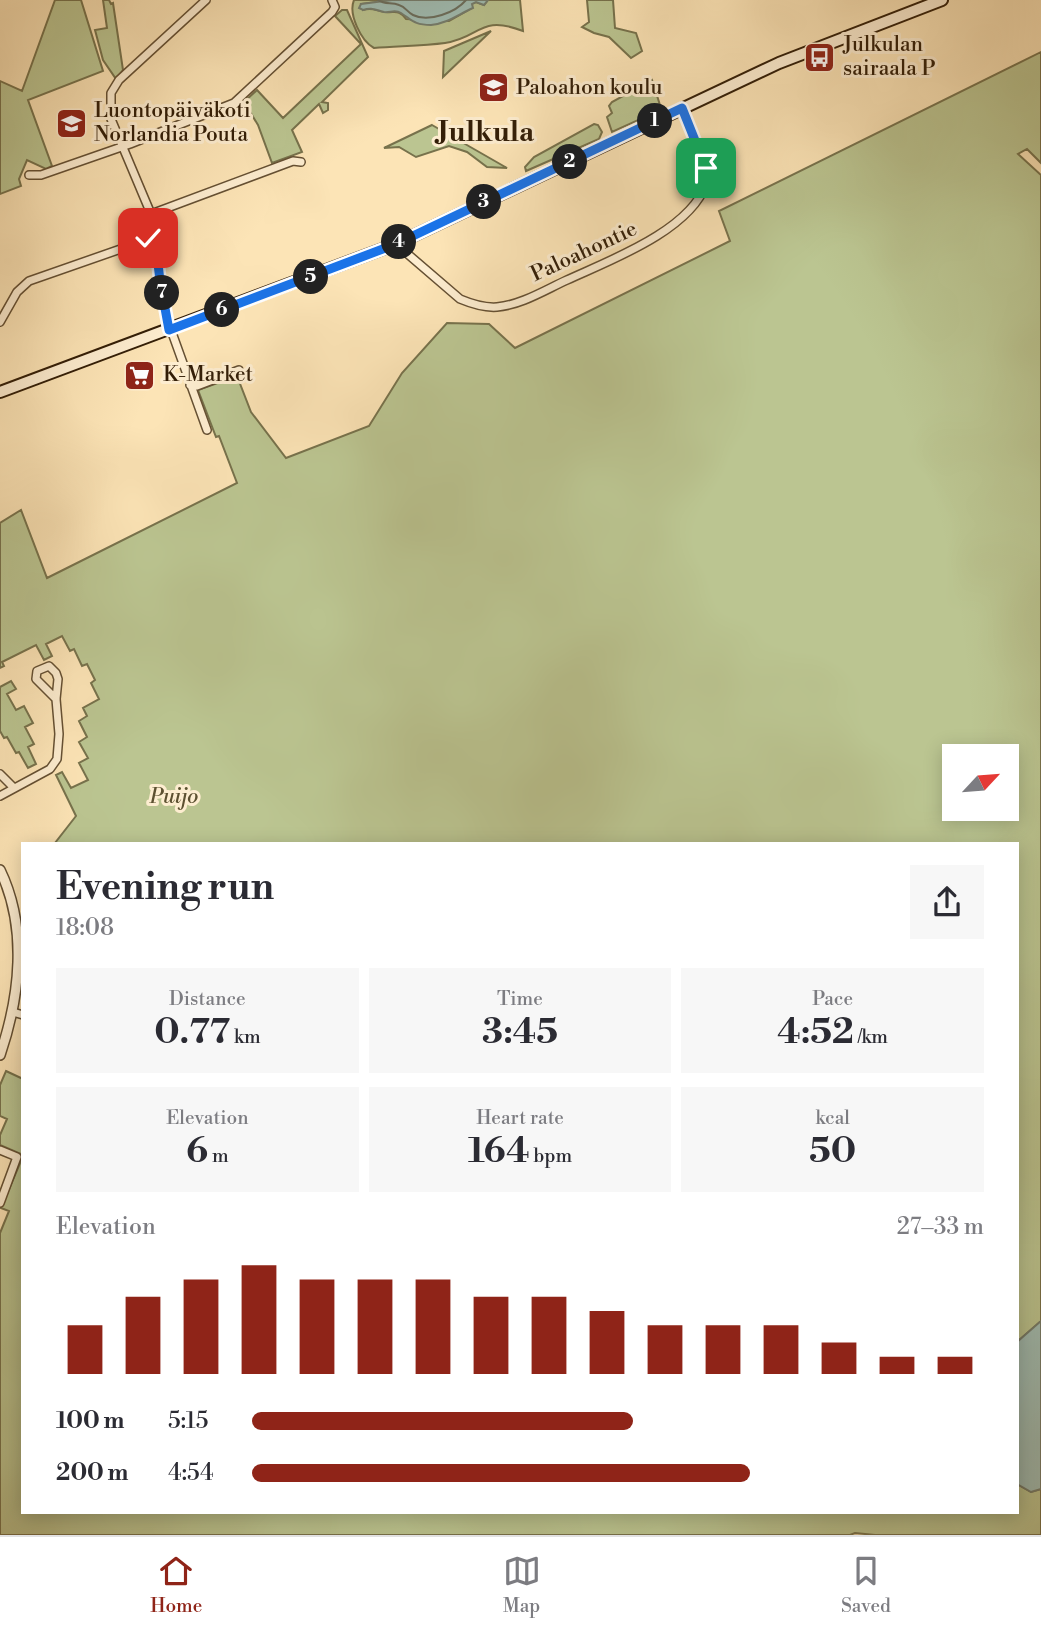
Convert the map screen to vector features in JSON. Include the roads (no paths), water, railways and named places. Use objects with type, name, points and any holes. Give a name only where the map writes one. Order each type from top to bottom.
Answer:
[{"type":"main road","points":[[0,392],[396,244],[779,63],[920,5],[942,0]]},
{"type":"street","points":[[206,0],[116,84],[111,93],[111,119],[151,214],[169,330],[207,430]]},
{"type":"street","points":[[29,175],[41,174],[223,109],[242,98],[332,12],[335,7],[332,0]]},
{"type":"street","name":"Paloahontie","points":[[396,244],[460,299],[496,307],[528,298],[641,245],[684,214],[695,203],[707,182],[704,160],[682,108]]},
{"type":"street","points":[[151,214],[293,161],[301,162]]},
{"type":"street","points":[[0,322],[17,292],[29,281],[155,237]]},
{"type":"street","points":[[190,385],[197,386],[239,370]]},
{"type":"street","points":[[0,796],[50,769],[57,758],[59,734],[56,699]]},
{"type":"street","points":[[0,774],[15,788]]},
{"type":"street","points":[[0,870],[16,929],[21,960],[18,1013],[0,1055]]},
{"type":"street","points":[[0,1150],[17,1157],[0,1203]]},
{"type":"water","points":[[392,0],[488,0],[484,5],[476,2],[472,4],[473,8],[447,21],[431,25],[417,23],[397,11],[359,8],[361,4]]},
{"type":"water","points":[[1041,1321],[1041,1489],[1031,1492],[1019,1485],[1019,1340]]},
{"type":"place","name":"Julkulan sairaala P","points":[[820,57]]},
{"type":"place","name":"Paloahon koulu","points":[[493,88]]},
{"type":"place","name":"Luontopäiväkoti Norlandia Pouta","points":[[71,123]]},
{"type":"place","name":"K-Market","points":[[140,375]]},
{"type":"district","name":"Julkula","points":[[486,132]]},
{"type":"park label","name":"Puijo","points":[[174,797]]}]
